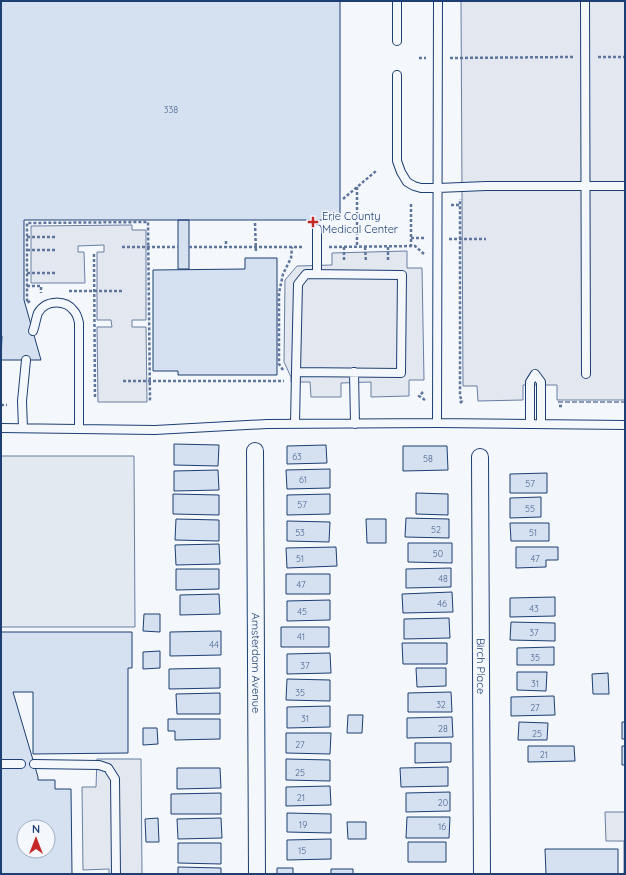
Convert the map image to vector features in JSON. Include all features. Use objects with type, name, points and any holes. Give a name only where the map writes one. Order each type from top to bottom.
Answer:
[{"type":"street","name":"Amsterdam Avenue","points":[[256,451],[257,874]]},
{"type":"street","name":"Birch Place","points":[[480,457],[482,874]]},
{"type":"lane","points":[[397,1],[397,41]]},
{"type":"lane","points":[[437,424],[438,1]]},
{"type":"lane","points":[[585,1],[586,374]]},
{"type":"lane","points":[[397,75],[397,161],[407,182],[414,186],[424,188],[486,186],[625,186]]},
{"type":"lane","points":[[317,229],[317,274]]},
{"type":"lane","points":[[296,372],[401,373],[402,275],[306,274],[298,284],[296,372],[296,424]]},
{"type":"lane","points":[[33,331],[39,312],[44,306],[49,304],[57,302],[66,304],[75,311],[78,316],[79,429]]},
{"type":"lane","points":[[23,428],[22,401],[26,360]]},
{"type":"lane","points":[[354,372],[355,424]]},
{"type":"lane","points":[[530,424],[530,382],[535,374],[541,382],[541,424]]},
{"type":"lane","points":[[1,428],[173,429],[267,424],[625,425]]},
{"type":"lane","points":[[1,764],[21,764]]},
{"type":"lane","points":[[34,764],[98,765],[108,768],[115,779],[116,874]]},
{"type":"path","points":[[444,58],[625,57]]},
{"type":"path","points":[[343,199],[376,171]]},
{"type":"path","points":[[357,187],[357,247]]},
{"type":"path","points":[[460,199],[460,396],[462,401],[460,403]]},
{"type":"path","points":[[411,204],[411,246]]},
{"type":"path","points":[[27,303],[27,223],[148,222],[150,401]]},
{"type":"path","points":[[255,223],[256,253]]},
{"type":"path","points":[[27,236],[57,236]]},
{"type":"path","points":[[411,238],[431,238]]},
{"type":"path","points":[[444,239],[486,239]]},
{"type":"path","points":[[226,241],[226,247]]},
{"type":"path","points":[[335,247],[415,246]]},
{"type":"path","points":[[122,247],[178,247]]},
{"type":"path","points":[[189,247],[301,247]]},
{"type":"path","points":[[344,247],[344,266]]},
{"type":"path","points":[[365,247],[366,267]]},
{"type":"path","points":[[388,247],[388,266]]},
{"type":"path","points":[[27,250],[57,250]]},
{"type":"path","points":[[94,254],[95,399]]},
{"type":"path","points":[[27,273],[57,273]]},
{"type":"path","points":[[27,286],[42,286],[42,291]]},
{"type":"path","points":[[69,291],[122,291]]},
{"type":"path","points":[[183,376],[183,381]]},
{"type":"path","points":[[123,381],[286,381]]},
{"type":"path","points":[[1,405],[7,405]]},
{"type":"shaded area","points":[[461,1],[625,1],[625,400],[557,400],[557,385],[523,385],[523,400],[478,401],[477,386],[463,386]]},
{"type":"shaded area","points":[[132,225],[132,230],[146,230],[146,320],[132,320],[132,327],[146,327],[147,402],[98,402],[97,327],[112,327],[111,320],[97,320],[97,252],[104,252],[104,245],[78,246],[78,252],[84,252],[85,283],[31,283],[31,226]]},
{"type":"shaded area","points":[[407,251],[407,268],[422,268],[424,380],[409,380],[409,396],[371,397],[371,382],[341,383],[341,397],[311,397],[310,382],[291,382],[291,377],[284,362],[285,280],[297,266],[332,265],[332,253]]},
{"type":"shaded area","points":[[1,456],[134,456],[135,627],[1,627]]},
{"type":"shaded area","points":[[97,759],[141,759],[142,874],[109,874],[109,869],[83,870],[82,787],[96,787]]},
{"type":"shaded area","points":[[605,812],[625,812],[625,874],[624,841],[606,841]]},
{"type":"building","name":"Erie County Medical Center","points":[[1,1],[340,1],[340,220],[24,220],[24,300],[41,360],[1,360]]},
{"type":"building","points":[[178,220],[189,220],[189,269],[178,269]]},
{"type":"building","points":[[245,258],[277,258],[277,375],[178,375],[178,371],[153,371],[153,270],[245,269]]},
{"type":"building","points":[[174,444],[219,445],[218,466],[174,465]]},
{"type":"building","points":[[326,445],[327,463],[287,464],[287,446]]},
{"type":"building","points":[[403,446],[447,446],[448,470],[403,471]]},
{"type":"building","points":[[330,469],[330,488],[287,489],[286,470]]},
{"type":"building","points":[[218,470],[219,490],[174,491],[174,471]]},
{"type":"building","points":[[547,473],[547,493],[510,493],[510,474]]},
{"type":"building","points":[[416,493],[448,494],[448,515],[416,514]]},
{"type":"building","points":[[173,494],[219,495],[219,515],[173,514]]},
{"type":"building","points":[[330,494],[330,514],[287,515],[287,495]]},
{"type":"building","points":[[541,497],[541,517],[510,518],[510,498]]},
{"type":"building","points":[[406,518],[449,519],[449,538],[405,537]]},
{"type":"building","points":[[176,519],[219,520],[219,541],[175,540]]},
{"type":"building","points":[[366,519],[386,519],[386,543],[367,543]]},
{"type":"building","points":[[287,521],[330,522],[329,542],[287,541]]},
{"type":"building","points":[[510,523],[549,523],[549,541],[511,541]]},
{"type":"building","points":[[408,543],[452,543],[452,563],[408,562]]},
{"type":"building","points":[[219,544],[220,564],[176,565],[175,545]]},
{"type":"building","points":[[336,547],[337,566],[287,568],[286,548]]},
{"type":"building","points":[[516,547],[558,547],[558,560],[546,560],[546,567],[516,568]]},
{"type":"building","points":[[451,568],[451,587],[406,588],[406,569]]},
{"type":"building","points":[[176,569],[219,569],[219,589],[176,590]]},
{"type":"building","points":[[286,574],[330,574],[330,594],[286,594]]},
{"type":"building","points":[[452,592],[453,612],[403,613],[402,594]]},
{"type":"building","points":[[219,594],[220,614],[180,615],[180,595]]},
{"type":"building","points":[[555,597],[555,616],[510,617],[510,598]]},
{"type":"building","points":[[330,600],[330,620],[287,621],[287,601]]},
{"type":"building","points":[[144,614],[160,614],[160,632],[143,631]]},
{"type":"building","points":[[449,618],[450,638],[404,639],[404,619]]},
{"type":"building","points":[[511,622],[555,623],[555,641],[510,640]]},
{"type":"building","points":[[281,627],[329,627],[329,647],[281,647]]},
{"type":"building","points":[[221,631],[221,655],[170,656],[170,632]]},
{"type":"building","points":[[1,632],[132,632],[132,668],[128,668],[128,753],[33,754],[33,692],[13,692],[38,780],[55,780],[55,789],[71,789],[72,874],[1,874]]},
{"type":"building","points":[[402,643],[447,643],[447,664],[403,664]]},
{"type":"building","points":[[554,647],[554,665],[517,665],[517,648]]},
{"type":"building","points":[[160,651],[160,668],[143,669],[143,652]]},
{"type":"building","points":[[330,653],[331,673],[287,674],[287,654]]},
{"type":"building","points":[[220,668],[220,688],[169,689],[169,669]]},
{"type":"building","points":[[416,668],[446,668],[446,686],[417,687]]},
{"type":"building","points":[[517,672],[547,672],[546,691],[517,690]]},
{"type":"building","points":[[608,673],[609,694],[593,694],[592,674]]},
{"type":"building","points":[[287,679],[330,680],[330,701],[286,700]]},
{"type":"building","points":[[451,692],[452,712],[408,712],[408,693]]},
{"type":"building","points":[[220,693],[220,714],[177,714],[176,694]]},
{"type":"building","points":[[554,696],[555,715],[511,716],[511,697]]},
{"type":"building","points":[[330,706],[330,727],[287,728],[287,707]]},
{"type":"building","points":[[348,715],[363,715],[362,733],[347,733]]},
{"type":"building","points":[[452,717],[453,737],[407,738],[407,718]]},
{"type":"building","points":[[168,719],[220,719],[220,739],[175,740],[175,731],[168,731]]},
{"type":"building","points":[[519,722],[548,723],[547,740],[518,740]]},
{"type":"building","points":[[622,722],[625,722],[625,739],[622,739]]},
{"type":"building","points":[[143,728],[157,728],[158,744],[143,745]]},
{"type":"building","points":[[286,733],[331,733],[330,754],[286,753]]},
{"type":"building","points":[[415,743],[451,743],[451,762],[415,763]]},
{"type":"building","points":[[528,746],[574,746],[575,761],[528,762]]},
{"type":"building","points":[[622,746],[625,746],[625,765],[622,765]]},
{"type":"building","points":[[286,759],[330,760],[330,781],[286,780]]},
{"type":"building","points":[[448,767],[448,786],[401,787],[400,768]]},
{"type":"building","points":[[177,768],[220,768],[221,788],[177,789]]},
{"type":"building","points":[[330,786],[331,805],[286,806],[286,787]]},
{"type":"building","points":[[450,792],[450,811],[406,812],[406,793]]},
{"type":"building","points":[[221,793],[221,814],[171,814],[171,794]]},
{"type":"building","points":[[287,813],[331,814],[331,833],[287,832]]},
{"type":"building","points":[[407,817],[450,817],[449,838],[406,838]]},
{"type":"building","points":[[158,818],[159,842],[146,842],[145,819]]},
{"type":"building","points":[[221,818],[222,838],[178,839],[177,819]]},
{"type":"building","points":[[347,822],[366,822],[366,839],[348,839]]},
{"type":"building","points":[[331,839],[331,859],[287,860],[287,840]]},
{"type":"building","points":[[408,842],[446,842],[446,862],[408,862]]},
{"type":"building","points":[[178,843],[221,843],[221,864],[178,863]]},
{"type":"building","points":[[545,849],[618,849],[618,874],[546,874]]},
{"type":"building","points":[[178,867],[221,868],[221,874],[178,874]]},
{"type":"building","points":[[277,868],[293,868],[293,874],[277,874]]},
{"type":"building","points":[[331,869],[353,869],[353,874],[331,874]]},
{"type":"fence","points":[[558,402],[625,402]]},
{"type":"place","name":"Erie County Medical Center","points":[[313,222]]}]
